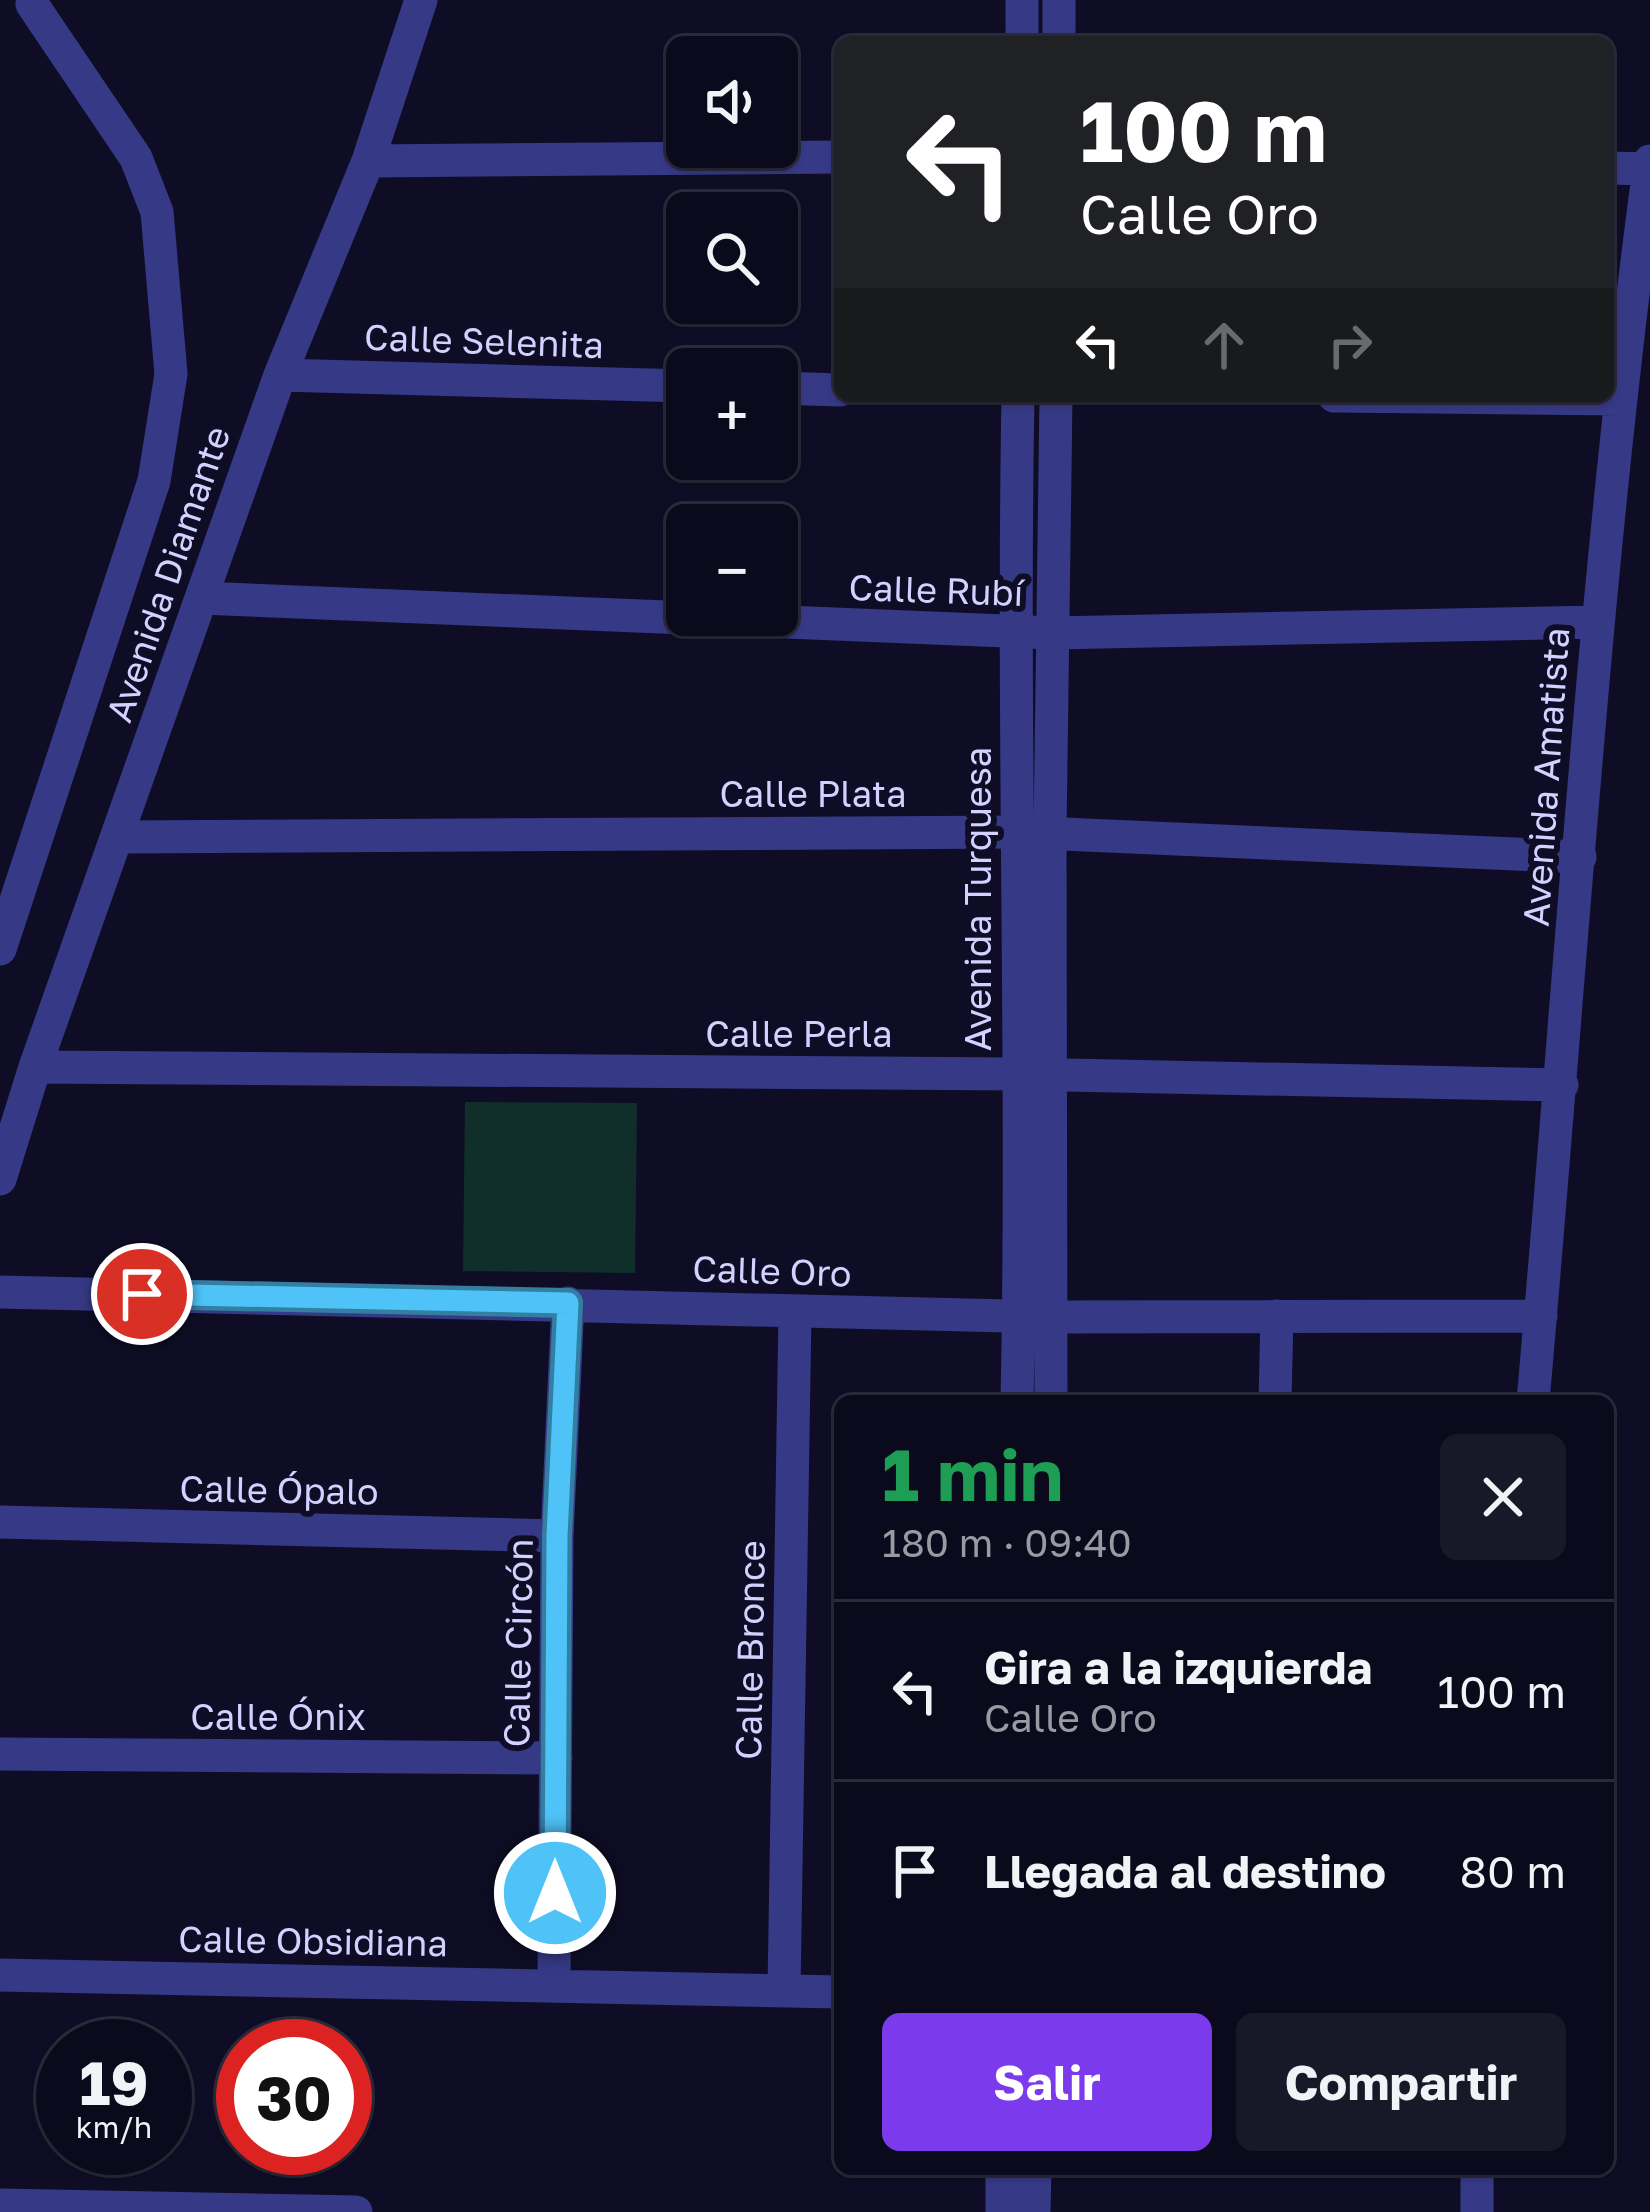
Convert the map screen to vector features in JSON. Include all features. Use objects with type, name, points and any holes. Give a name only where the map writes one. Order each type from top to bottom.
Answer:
[{"type":"street","name":"Avenida Diamante","points":[[0,1178],[280,374],[368,161],[421,0]]},
{"type":"street","points":[[1022,0],[1022,36]]},
{"type":"street","points":[[1059,0],[1059,36]]},
{"type":"street","points":[[0,949],[154,481],[171,374],[157,212],[136,158],[32,4]]},
{"type":"street","points":[[368,161],[834,157]]},
{"type":"street","points":[[1614,168],[1649,165]]},
{"type":"street","name":"Avenida Amatista","points":[[1534,1395],[1597,622],[1649,165]]},
{"type":"street","name":"Calle Selenita","points":[[280,374],[666,385]]},
{"type":"street","points":[[798,389],[834,390]]},
{"type":"street","points":[[1614,398],[1621,398]]},
{"type":"street","name":"Avenida Turquesa","points":[[1018,402],[1014,632],[1034,833]]},
{"type":"street","name":"Avenida Turquesa","points":[[1051,1395],[1036,1316],[1034,833],[1053,634],[1056,402]]},
{"type":"street","name":"Calle Rubí","points":[[201,598],[1053,634],[1597,622]]},
{"type":"street","name":"Calle Plata","points":[[119,837],[1034,833],[1580,857]]},
{"type":"street","name":"Calle Perla","points":[[35,1067],[1034,1075],[1562,1085]]},
{"type":"street","name":"Calle Oro","points":[[0,1292],[1036,1316],[1541,1316]]},
{"type":"street","name":"Calle Circón","points":[[554,1984],[557,1536],[568,1303]]},
{"type":"street","name":"Calle Bronce","points":[[784,1990],[795,1312]]},
{"type":"street","name":"Avenida Turquesa","points":[[1018,1395],[1036,1316]]},
{"type":"street","points":[[1275,1395],[1276,1316]]},
{"type":"street","name":"Calle Ópalo","points":[[0,1522],[557,1536]]},
{"type":"street","name":"Calle Ónix","points":[[0,1754],[556,1758]]},
{"type":"street","name":"Calle Obsidiana","points":[[0,1975],[834,1992]]},
{"type":"street","points":[[1002,2175],[1002,2212]]},
{"type":"street","points":[[1034,2212],[1035,2175]]},
{"type":"street","points":[[1477,2175],[1477,2212]]},
{"type":"street","points":[[0,2205],[356,2212]]},
{"type":"green space","points":[[465,1102],[637,1103],[635,1273],[463,1271]]},
{"type":"route","points":[[142,1294],[568,1303],[557,1536],[555,1893]]}]
